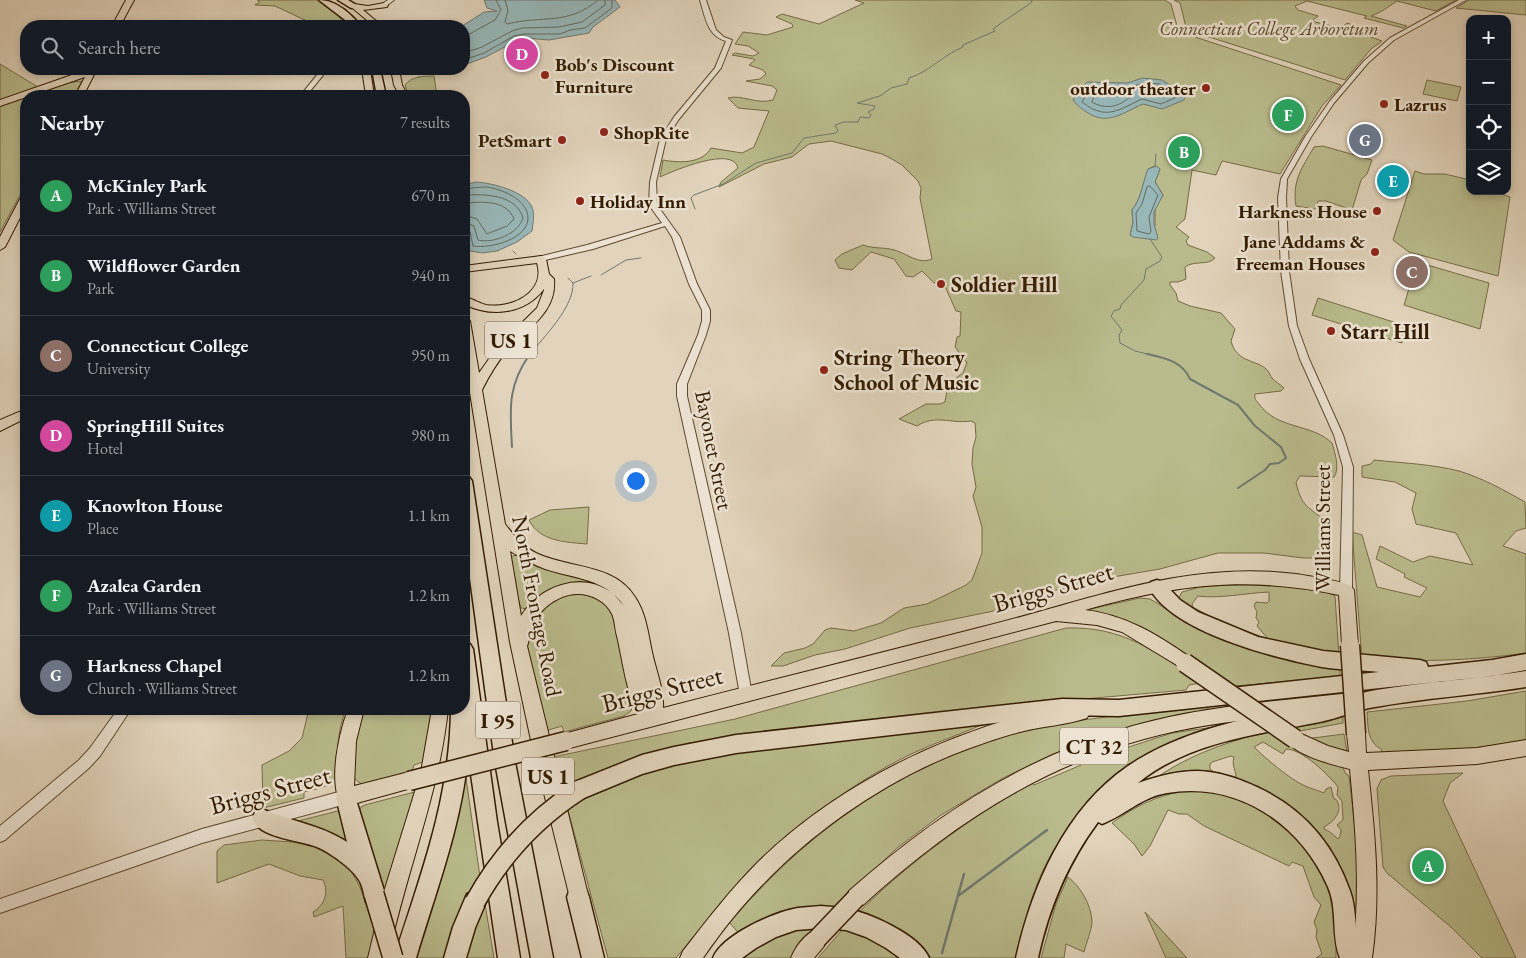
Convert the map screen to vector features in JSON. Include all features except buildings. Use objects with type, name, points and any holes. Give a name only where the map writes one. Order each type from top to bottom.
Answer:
[{"type":"highway","points":[[323,0],[338,9],[350,20]]},
{"type":"highway","points":[[336,0],[366,20]]},
{"type":"highway","points":[[342,0],[354,6]]},
{"type":"highway","points":[[338,9],[344,20]]},
{"type":"highway","points":[[377,75],[381,90]]},
{"type":"highway","points":[[386,75],[390,90]]},
{"type":"highway","name":"I 95","points":[[470,522],[505,762],[542,958]]},
{"type":"highway","points":[[1157,587],[1174,606],[1192,617],[1239,638],[1273,649],[1346,662],[1459,671]]},
{"type":"highway","name":"CT 32","points":[[1119,708],[1526,662]]},
{"type":"highway","name":"CT 32","points":[[1373,698],[1526,679]]},
{"type":"highway","name":"I 95","points":[[470,697],[485,814],[509,958]]},
{"type":"highway","points":[[1027,958],[1033,930],[1046,890],[1064,854],[1102,804],[1130,777],[1176,751],[1245,729],[1333,710],[1373,698]]},
{"type":"highway","points":[[455,958],[464,927],[475,902],[492,872],[515,842],[547,811],[579,790],[616,774],[658,759],[716,746],[1062,707],[1119,708]]},
{"type":"highway","points":[[404,958],[452,800],[459,759],[460,715]]},
{"type":"highway","points":[[1076,836],[1104,812],[1122,800],[1156,785],[1195,779],[1222,783],[1241,789],[1268,802],[1287,817],[1312,842],[1323,857],[1343,899],[1347,922],[1348,949],[1351,958]]},
{"type":"highway","points":[[346,797],[353,828],[393,958]]},
{"type":"highway","points":[[262,819],[288,831],[326,841],[349,855],[367,873]]},
{"type":"highway","name":"US 1","points":[[578,897],[593,958]]},
{"type":"highway","points":[[724,958],[746,940],[766,929],[787,922],[829,917],[852,920],[874,927],[891,937],[918,958]]},
{"type":"main road","points":[[119,20],[130,0]]},
{"type":"main road","points":[[371,20],[373,15],[387,2]]},
{"type":"main road","points":[[354,6],[367,8],[387,2]]},
{"type":"main road","points":[[354,6],[367,20]]},
{"type":"main road","points":[[37,90],[80,75]]},
{"type":"main road","points":[[82,90],[90,75]]},
{"type":"main road","points":[[367,75],[369,90]]},
{"type":"main road","points":[[396,75],[401,90]]},
{"type":"main road","points":[[0,103],[20,96]]},
{"type":"main road","points":[[0,247],[20,209]]},
{"type":"main road","points":[[470,269],[541,259]]},
{"type":"main road","name":"US 1","points":[[475,392],[496,356],[544,307],[549,295],[550,280],[544,275],[541,259]]},
{"type":"main road","points":[[470,304],[487,309],[513,307],[534,295],[544,275]]},
{"type":"main road","name":"North Frontage Road","points":[[470,360],[520,654],[578,897],[601,958]]},
{"type":"main road","points":[[0,426],[20,416]]},
{"type":"main road","points":[[496,520],[508,539],[528,556],[542,563],[604,579],[625,595],[636,617],[654,698],[653,718]]},
{"type":"main road","name":"Briggs Street","points":[[346,797],[1050,616],[1091,602],[1157,587],[1209,577],[1250,575],[1303,580],[1346,590]]},
{"type":"main road","points":[[520,654],[525,619],[543,600],[568,589],[589,589],[603,594],[613,601],[619,611],[640,701],[647,714],[653,718]]},
{"type":"main road","name":"Williams Street","points":[[1346,590],[1368,872],[1369,910],[1362,958]]},
{"type":"main road","points":[[1050,616],[1092,617],[1112,621],[1138,632],[1295,739],[1325,754],[1347,761],[1477,756],[1526,748]]},
{"type":"main road","name":"CT 32","points":[[801,958],[856,898],[917,844],[964,811],[1017,780],[1081,751],[1144,731],[1198,719],[1373,698]]},
{"type":"main road","name":"CT 32","points":[[690,958],[725,913],[766,870],[826,819],[883,780],[941,751],[996,731],[1052,717],[1119,708]]},
{"type":"main road","points":[[346,797],[344,770],[346,747],[354,715]]},
{"type":"main road","points":[[378,958],[431,770],[439,715]]},
{"type":"street","name":"Bayonet Street","points":[[703,0],[714,32],[720,39],[729,40],[718,68],[670,126],[661,145],[656,165],[652,198],[655,210],[676,237],[693,284],[706,310],[706,321],[702,335],[682,384],[682,396],[735,632],[746,694]]},
{"type":"street","name":"Williams Street","points":[[1346,590],[1348,467],[1336,427],[1298,342],[1290,315],[1282,198],[1284,179],[1322,115],[1375,52],[1404,32],[1463,0]]},
{"type":"street","points":[[307,90],[320,75]]},
{"type":"street","points":[[541,259],[590,248],[665,224]]},
{"type":"street","points":[[0,835],[84,764],[95,752],[121,715]]},
{"type":"street","name":"Briggs Street","points":[[0,906],[195,838],[346,797]]},
{"type":"green space","points":[[257,0],[318,0],[336,12],[341,20],[305,20],[275,6],[255,5],[260,2]]},
{"type":"green space","points":[[855,0],[1165,0],[1171,4],[1177,26],[1183,33],[1341,85],[1322,106],[1280,174],[1222,161],[1216,175],[1192,170],[1185,219],[1176,227],[1189,237],[1186,241],[1188,245],[1207,252],[1215,258],[1209,262],[1192,264],[1185,267],[1186,279],[1170,282],[1178,301],[1190,306],[1221,313],[1235,329],[1231,341],[1238,354],[1264,367],[1273,379],[1284,388],[1281,391],[1255,394],[1256,400],[1267,412],[1275,418],[1314,432],[1332,443],[1337,465],[1334,477],[1300,476],[1296,482],[1298,491],[1305,504],[1331,526],[1329,542],[1313,558],[1264,553],[1218,553],[1160,569],[1107,578],[1076,591],[1065,588],[1011,600],[994,611],[910,628],[783,666],[771,666],[784,653],[813,644],[825,630],[831,628],[854,631],[881,623],[904,608],[927,604],[966,585],[972,580],[982,553],[982,527],[973,496],[976,487],[972,464],[976,437],[975,423],[971,421],[937,420],[924,422],[917,426],[899,419],[926,404],[945,402],[948,384],[963,373],[967,363],[955,347],[957,337],[960,336],[961,312],[956,311],[944,284],[934,283],[922,271],[913,277],[906,276],[894,259],[871,252],[852,270],[839,268],[835,260],[842,254],[863,245],[894,250],[917,260],[932,259],[920,198],[921,188],[918,181],[902,165],[882,154],[831,141],[809,144],[792,157],[764,164],[719,187],[721,182],[738,168],[734,162],[726,159],[715,159],[689,165],[660,177],[663,160],[683,162],[696,160],[711,148],[742,153],[754,147],[769,111],[738,108],[728,98],[738,97],[755,101],[767,101],[773,100],[777,90],[772,86],[746,81],[760,79],[766,74],[763,70],[749,65],[754,59],[732,55],[735,53],[753,56],[759,53],[748,46],[735,44],[743,32],[767,35],[793,27],[792,24],[776,17],[782,14],[819,24],[864,3]],"holes":[[[1155,166],[1160,169],[1155,182],[1163,195],[1155,207],[1155,226],[1130,235],[1133,223],[1132,210],[1140,196],[1148,169]]]},
{"type":"green space","name":"Connecticut College Arboretum","points":[[1174,0],[1456,0],[1436,11],[1397,1],[1371,16],[1407,26],[1403,28],[1364,18],[1367,16],[1307,1],[1295,6],[1298,10],[1318,16],[1313,20],[1315,22],[1341,28],[1347,23],[1356,26],[1352,30],[1382,41],[1371,49],[1345,80],[1190,31],[1186,27],[1180,3]]},
{"type":"green space","points":[[1469,0],[1526,0],[1526,15],[1456,8]]},
{"type":"green space","points":[[0,64],[38,87],[29,90],[20,90],[20,93],[0,100]]},
{"type":"green space","points":[[434,76],[436,90],[407,90],[405,85],[408,82],[418,77]]},
{"type":"green space","points":[[1427,80],[1461,87],[1457,101],[1423,94]]},
{"type":"green space","points":[[82,81],[77,90],[44,90],[66,83]]},
{"type":"green space","points":[[20,98],[20,195],[0,232],[0,105]]},
{"type":"green space","points":[[1323,146],[1372,160],[1367,174],[1361,180],[1352,210],[1326,201],[1318,201],[1315,209],[1296,206],[1295,189],[1299,175],[1314,147]]},
{"type":"green space","points":[[1415,171],[1424,174],[1445,174],[1466,179],[1466,195],[1504,195],[1510,197],[1498,276],[1409,252],[1393,240]]},
{"type":"green space","points":[[1417,262],[1489,283],[1480,329],[1404,305]]},
{"type":"green space","points":[[1318,298],[1406,326],[1402,343],[1312,315]]},
{"type":"green space","points":[[1374,460],[1427,465],[1459,471],[1484,481],[1525,502],[1526,528],[1516,531],[1503,546],[1526,554],[1526,653],[1444,660],[1362,659],[1352,532],[1362,535],[1377,587],[1420,597],[1427,588],[1404,577],[1405,574],[1376,559],[1380,546],[1413,562],[1430,556],[1473,565],[1456,533],[1416,524],[1412,509],[1416,493],[1395,482],[1362,477],[1362,466],[1371,464]]},
{"type":"green space","points":[[589,507],[587,544],[554,540],[540,533],[529,520],[550,510]]},
{"type":"green space","points":[[516,555],[537,567],[593,580],[611,588],[629,612],[589,586],[528,609],[521,608],[510,557]]},
{"type":"green space","points":[[1238,584],[1283,585],[1329,593],[1335,596],[1339,658],[1287,649],[1209,621],[1178,599],[1182,592],[1200,587]],"holes":[[[1269,592],[1269,601],[1267,603],[1256,602],[1254,606],[1257,612],[1256,618],[1259,622],[1257,626],[1268,639],[1218,621],[1193,607],[1192,604],[1198,596]]]},
{"type":"green space","points":[[567,594],[588,594],[598,598],[612,610],[634,702],[631,711],[624,716],[564,732],[562,726],[545,731],[525,638],[544,604]]},
{"type":"green space","points":[[1140,598],[1150,599],[1182,618],[1340,667],[1340,676],[1228,687],[1158,638],[1081,611]]},
{"type":"green space","points":[[1066,628],[1105,631],[1122,636],[1154,651],[1201,683],[1189,685],[1186,690],[1072,700],[689,743],[654,753],[562,792],[553,757],[735,719]]},
{"type":"green space","points":[[1526,691],[1526,741],[1459,750],[1382,753],[1381,749],[1373,742],[1369,733],[1367,712],[1467,701]]},
{"type":"green space","points":[[1206,706],[1210,711],[1164,718],[1125,728],[1053,754],[1003,778],[941,815],[897,848],[832,910],[741,936],[729,922],[776,873],[828,828],[886,788],[949,756],[1015,733],[1062,723]]},
{"type":"green space","points":[[308,715],[344,715],[339,734],[336,778],[326,786],[304,792],[304,798],[263,808],[262,765],[289,751],[302,738]]},
{"type":"green space","points":[[363,715],[433,715],[429,760],[414,765],[412,771],[362,784],[355,779],[353,766]]},
{"type":"green space","points":[[1343,717],[1343,723],[1295,732],[1287,727]]},
{"type":"green space","points":[[986,723],[909,755],[841,795],[810,818],[781,843],[727,898],[676,958],[608,958],[566,803],[678,758]]},
{"type":"green space","points":[[1214,727],[1218,733],[1205,737],[1072,824],[1051,854],[1036,887],[1025,922],[1017,958],[932,958],[898,931],[859,912],[899,875],[941,842],[985,811],[1032,783],[1034,785],[1107,754],[1172,733]]},
{"type":"green space","points":[[1271,731],[1315,757],[1343,768],[1349,776],[1359,864],[1357,935],[1351,914],[1281,806],[1156,778],[1197,755]],"holes":[[[1263,742],[1283,754],[1286,749],[1300,753],[1322,770],[1338,787],[1337,795],[1342,801],[1343,820],[1337,825],[1341,830],[1338,839],[1324,829],[1339,810],[1331,787],[1326,789],[1324,793],[1293,779],[1271,763],[1254,747]],[[1231,756],[1234,757],[1233,763],[1236,780],[1215,773],[1210,769],[1212,762]]]},
{"type":"green space","points":[[1344,734],[1347,752],[1305,739]]},
{"type":"green space","points":[[1463,773],[1450,783],[1443,801],[1516,958],[1482,958],[1452,928],[1387,873],[1383,867],[1377,789],[1381,780],[1391,776]]},
{"type":"green space","points":[[466,778],[480,877],[445,958],[408,958],[461,779]]},
{"type":"green space","points":[[422,790],[384,908],[358,813],[361,807],[365,805]]},
{"type":"green space","points":[[1183,791],[1229,792],[1281,820],[1325,870],[1336,912],[1336,958],[1316,958],[1322,954],[1316,937],[1317,930],[1314,922],[1321,905],[1314,897],[1303,866],[1292,862],[1289,866],[1204,826],[1187,814],[1179,814],[1168,810],[1150,846],[1142,856],[1134,844],[1112,823],[1146,803]]},
{"type":"green space","points":[[338,811],[340,811],[354,852],[290,823]]},
{"type":"green space","points":[[262,840],[308,843],[329,850],[347,864],[360,887],[378,940],[373,958],[346,958],[343,906],[314,917],[313,912],[323,902],[326,894],[323,880],[300,876],[269,864],[217,883],[217,851],[224,845]]},
{"type":"green space","points":[[1068,877],[1081,891],[1091,915],[1091,928],[1084,952],[1066,944],[1064,958],[1041,958],[1056,904]]},
{"type":"green space","points":[[485,904],[494,958],[460,958]]},
{"type":"green space","points":[[1145,912],[1187,958],[1166,958]]},
{"type":"green space","points":[[848,923],[910,958],[818,958]]},
{"type":"green space","points":[[819,924],[792,958],[735,958],[774,933]]},
{"type":"water","points":[[484,0],[615,0],[620,7],[593,27],[589,33],[549,40],[525,38],[470,63],[470,21],[484,12],[497,11],[487,8]]},
{"type":"water","points":[[1143,78],[1162,80],[1186,95],[1184,100],[1162,109],[1143,104],[1123,114],[1102,118],[1088,113],[1073,100],[1075,96],[1082,94],[1084,85],[1087,82],[1127,83]]},
{"type":"water","points":[[1157,166],[1160,169],[1155,182],[1163,195],[1154,212],[1154,224],[1158,238],[1156,240],[1133,237],[1130,235],[1133,223],[1132,210],[1140,196],[1148,169]]},
{"type":"water","points":[[476,182],[491,184],[523,196],[532,207],[534,219],[532,231],[517,242],[497,251],[482,253],[470,251],[470,184]]},
{"type":"waterway","points":[[695,209],[691,198],[694,195],[723,184],[756,163],[792,153],[804,138],[836,133],[838,131],[835,125],[844,122],[858,122],[860,117],[869,118],[871,115],[868,112],[874,109],[875,106],[857,103],[880,96],[891,88],[907,84],[909,78],[923,72],[963,47],[963,45],[995,31],[993,29],[1032,2],[1031,0]]},
{"type":"waterway","points":[[1155,166],[1156,154]]},
{"type":"waterway","points":[[1150,239],[1162,257],[1160,261],[1146,269],[1144,280],[1121,305],[1120,309],[1114,311],[1111,316],[1122,330],[1119,335],[1120,343],[1135,351],[1152,355]]},
{"type":"waterway","points":[[513,251],[516,254]]},
{"type":"waterway","points":[[601,275],[626,260],[641,258]]},
{"type":"waterway","points":[[573,283],[591,276]]},
{"type":"waterway","points":[[568,278],[573,283]]},
{"type":"waterway","points":[[529,355],[550,331],[563,312],[569,302],[573,283]]},
{"type":"waterway","points":[[512,447],[511,410],[514,388],[517,377],[530,354]]},
{"type":"waterway","points":[[1147,354],[1172,361],[1182,368],[1190,379],[1238,405],[1255,426],[1281,447],[1286,458],[1279,463],[1270,464],[1265,470],[1238,488]]},
{"type":"waterway","points":[[958,896],[1047,830]]},
{"type":"waterway","points":[[942,953],[964,874]]},
{"type":"place","name":"SpringHill Suites","points":[[522,54]]},
{"type":"place","name":"Bob's Discount Furniture","points":[[545,75]]},
{"type":"place","name":"outdoor theater","points":[[1206,88]]},
{"type":"place","name":"Lazrus","points":[[1384,104]]},
{"type":"place","name":"Azalea Garden","points":[[1288,115]]},
{"type":"place","name":"ShopRite","points":[[604,132]]},
{"type":"place","name":"PetSmart","points":[[562,140]]},
{"type":"place","name":"Harkness Chapel","points":[[1365,140]]},
{"type":"place","name":"Wildflower Garden","points":[[1184,152]]},
{"type":"place","name":"Knowlton House","points":[[1393,181]]},
{"type":"place","name":"Holiday Inn","points":[[580,201]]},
{"type":"place","name":"Harkness House","points":[[1377,211]]},
{"type":"place","name":"Jane Addams & Freeman Houses","points":[[1375,252]]},
{"type":"place","name":"Connecticut College","points":[[1412,272]]},
{"type":"place","name":"Soldier Hill","points":[[941,284]]},
{"type":"place","name":"Starr Hill","points":[[1331,331]]},
{"type":"place","name":"String Theory School of Music","points":[[824,370]]},
{"type":"place","name":"McKinley Park","points":[[1428,866]]}]
